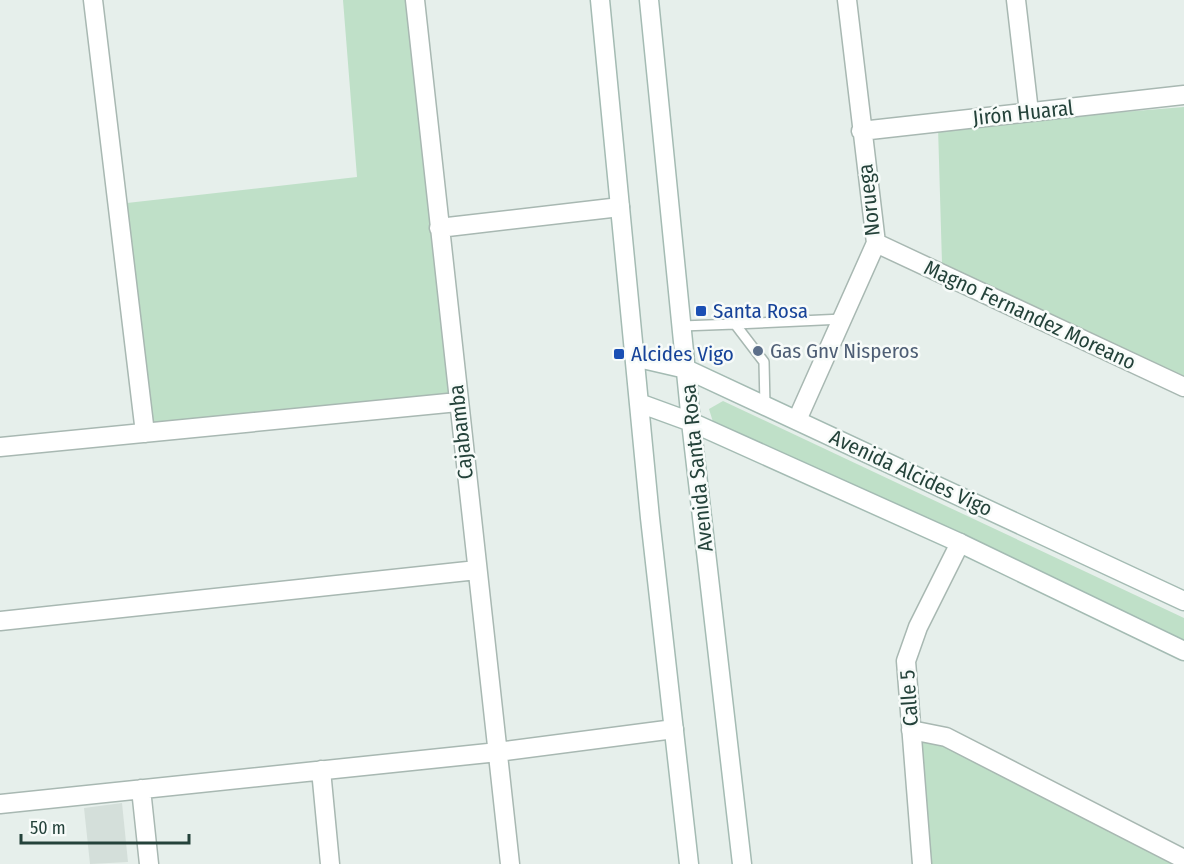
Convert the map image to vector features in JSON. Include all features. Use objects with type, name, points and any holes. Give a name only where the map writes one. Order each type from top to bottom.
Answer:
[{"type":"street","points":[[93,0],[145,433]]},
{"type":"street","name":"Cajabamba","points":[[415,0],[510,864]]},
{"type":"street","points":[[600,0],[634,357],[689,864]]},
{"type":"street","name":"Avenida Santa Rosa","points":[[649,0],[691,422],[742,864]]},
{"type":"street","name":"Noruega","points":[[797,420],[876,243],[847,0]]},
{"type":"street","points":[[1016,0],[1029,112]]},
{"type":"street","name":"Jirón Huaral","points":[[861,131],[1184,95]]},
{"type":"street","points":[[439,228],[620,207]]},
{"type":"street","name":"Magno Fernandez Moreano","points":[[876,243],[1184,387]]},
{"type":"street","name":"Avenida Alcides Vigo","points":[[634,357],[686,369],[1184,601]]},
{"type":"street","points":[[0,447],[458,402]]},
{"type":"street","name":"Avenida Alcides Vigo","points":[[639,403],[691,422],[960,543],[1184,651]]},
{"type":"street","name":"Calle 5","points":[[922,864],[906,661],[918,627],[960,543]]},
{"type":"street","points":[[0,621],[477,570]]},
{"type":"street","points":[[0,804],[498,752],[674,729]]},
{"type":"street","points":[[911,730],[946,736],[1184,859]]},
{"type":"street","points":[[321,770],[330,864]]},
{"type":"street","points":[[141,789],[149,864]]},
{"type":"lane","points":[[682,326],[843,319]]},
{"type":"lane","points":[[735,324],[764,362],[765,406]]},
{"type":"shaded area","points":[[122,803],[128,862],[90,864],[84,808]]},
{"type":"green space","points":[[343,0],[415,0],[458,402],[145,433],[118,204],[357,177]]},
{"type":"green space","points":[[1184,107],[1184,379],[942,263],[938,127]]},
{"type":"green space","points":[[723,401],[1184,618],[1184,643],[713,422],[709,409]]},
{"type":"green space","points":[[915,734],[947,741],[1182,864],[930,864]]},
{"type":"place","name":"Santa Rosa","points":[[701,311]]},
{"type":"place","name":"Gas Gnv Nisperos","points":[[758,351]]},
{"type":"place","name":"Alcides Vigo","points":[[619,354]]}]
